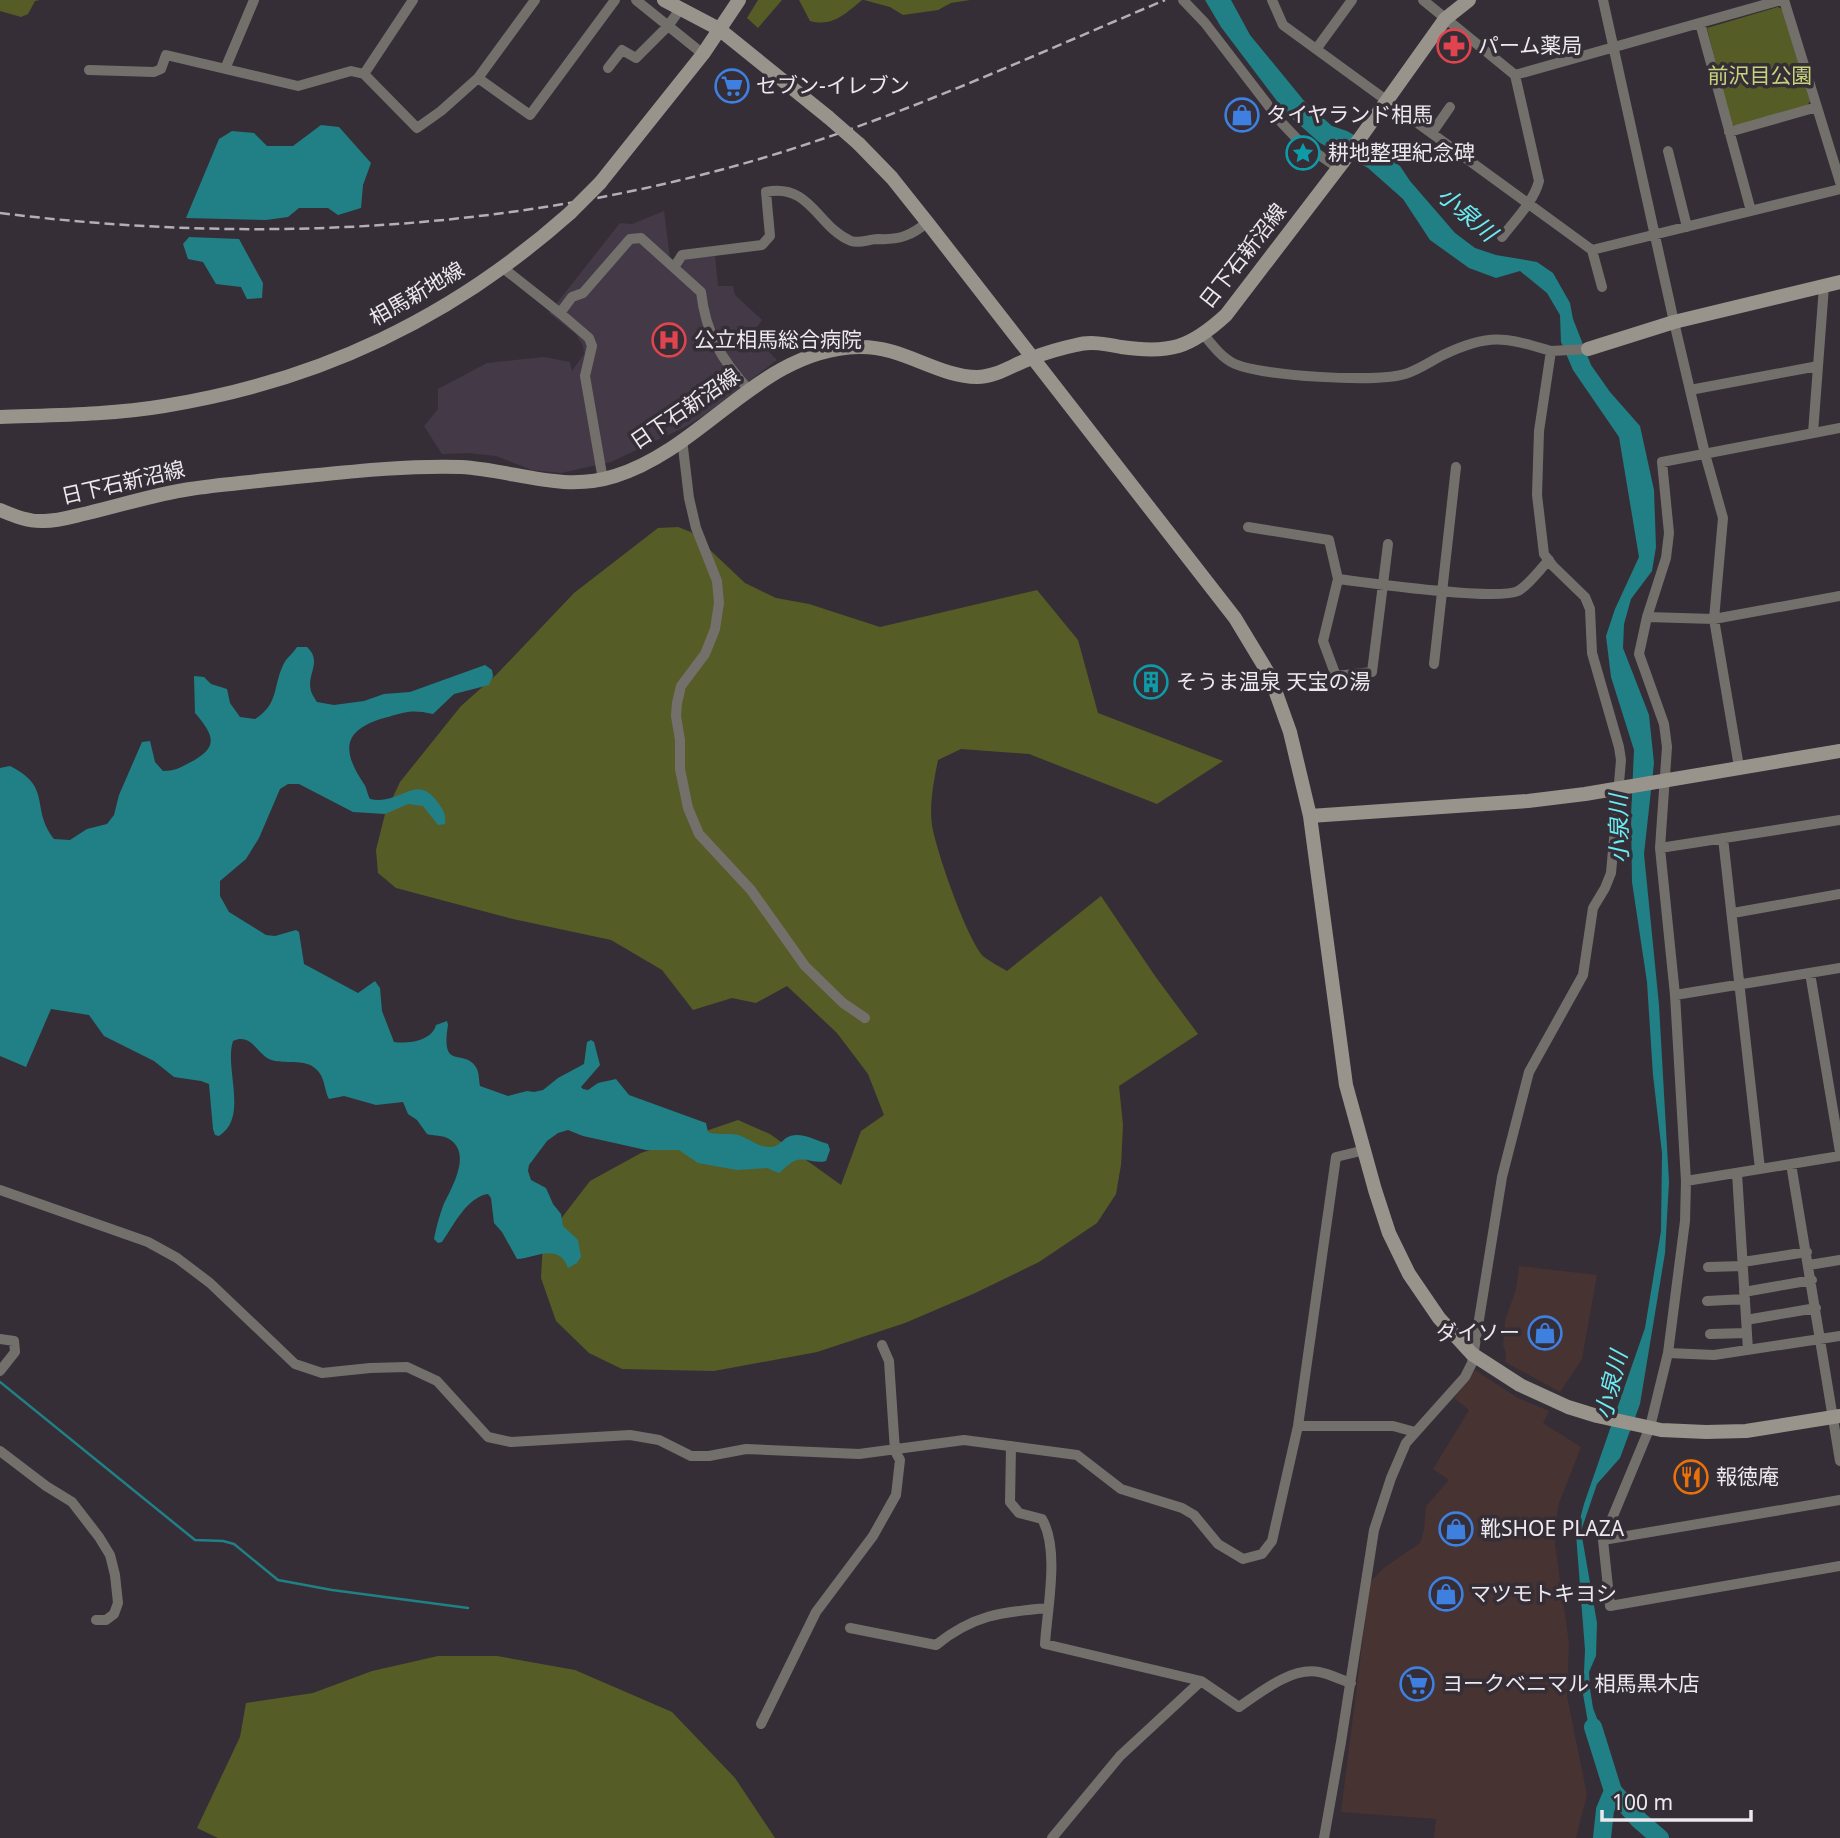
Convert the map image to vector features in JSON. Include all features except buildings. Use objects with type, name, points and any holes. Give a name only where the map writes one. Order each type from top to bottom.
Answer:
[{"type":"street","points":[[225,69],[254,0]]},
{"type":"street","points":[[364,74],[413,0]]},
{"type":"street","points":[[89,70],[154,72],[161,69],[166,55],[298,86],[351,71],[364,74],[417,128],[478,78],[535,0]]},
{"type":"street","points":[[478,78],[530,115],[615,0]]},
{"type":"street","points":[[636,0],[703,54]]},
{"type":"street","points":[[664,0],[719,29],[828,117],[859,144],[891,178],[1236,618],[1270,676],[1290,732],[1310,816],[1346,1085],[1388,1233],[1409,1274],[1439,1318],[1472,1354],[1520,1385],[1568,1407],[1597,1416],[1672,1430],[1746,1431],[1837,1417]]},
{"type":"street","name":"相馬新地線","points":[[0,417],[149,408],[262,386],[301,374],[406,328],[503,268],[570,213],[600,183],[703,54],[738,0]]},
{"type":"street","points":[[1183,0],[1205,23],[1281,122],[1299,141],[1341,165]]},
{"type":"street","points":[[1272,0],[1283,25],[1592,250],[1602,286]]},
{"type":"street","points":[[1317,48],[1352,0]]},
{"type":"street","points":[[1423,0],[1515,75],[1539,181],[1537,189],[1502,237]]},
{"type":"street","name":"日下石新沼線","points":[[0,510],[42,522],[189,489],[394,468],[466,468],[558,482],[603,480],[648,462],[789,364],[832,349],[862,346],[900,353],[953,373],[978,377],[1006,370],[1032,357],[1078,344],[1101,344],[1148,351],[1180,347],[1204,335],[1226,315],[1341,165],[1364,129],[1446,19],[1469,0]]},
{"type":"street","points":[[1603,0],[1674,322],[1723,518],[1714,619],[1740,767]]},
{"type":"street","points":[[1515,75],[1783,0],[1840,182]]},
{"type":"street","points":[[608,68],[622,50],[636,58],[668,26],[681,8]]},
{"type":"street","points":[[1700,23],[1751,211]]},
{"type":"street","points":[[1432,133],[1450,107]]},
{"type":"street","points":[[1729,132],[1817,107]]},
{"type":"street","points":[[1668,151],[1687,227]]},
{"type":"street","points":[[675,266],[682,255],[762,245],[769,236],[766,192],[779,189],[794,193],[805,200],[843,236],[854,242],[896,240],[927,222]]},
{"type":"street","points":[[1592,250],[1840,190]]},
{"type":"street","points":[[560,313],[572,297],[583,293],[630,239],[641,238],[701,292],[704,317],[717,350],[749,390]]},
{"type":"street","points":[[503,268],[589,338],[592,346],[585,376],[603,480]]},
{"type":"street","points":[[1204,335],[1233,364],[1257,370],[1371,379],[1405,374],[1464,345],[1493,339],[1510,339],[1553,351],[1588,349],[1674,322],[1840,282]]},
{"type":"street","points":[[1813,433],[1824,286]]},
{"type":"street","points":[[1324,1838],[1374,1530],[1406,1443],[1465,1377],[1472,1363],[1502,1177],[1529,1072],[1583,975],[1593,908],[1611,873],[1621,760],[1619,747],[1591,653],[1590,609],[1585,597],[1545,554],[1537,495],[1539,431],[1553,351]]},
{"type":"street","points":[[1690,390],[1818,366]]},
{"type":"street","points":[[1840,428],[1662,462],[1669,533],[1666,558],[1647,617],[1639,654],[1664,724],[1667,747],[1660,848],[1675,995],[1686,1181],[1685,1221],[1668,1353],[1602,1540],[1610,1606],[1840,1566]]},
{"type":"street","points":[[682,439],[689,498],[696,528],[717,581],[719,603],[715,629],[705,654],[681,686],[677,703],[676,716],[681,740],[680,769],[688,808],[699,834],[751,890],[805,966],[835,996],[865,1018]]},
{"type":"street","points":[[1434,664],[1456,467]]},
{"type":"street","points":[[1248,527],[1329,540],[1338,579],[1323,642],[1336,676],[1372,672],[1388,544]]},
{"type":"street","points":[[1338,579],[1506,594],[1519,590],[1549,561]]},
{"type":"street","points":[[1647,617],[1714,619],[1840,596]]},
{"type":"street","points":[[1310,816],[1528,801],[1840,751]]},
{"type":"street","points":[[1660,848],[1840,820]]},
{"type":"street","points":[[1723,838],[1760,1169]]},
{"type":"street","points":[[1733,913],[1840,894]]},
{"type":"street","points":[[1675,995],[1840,968]]},
{"type":"street","points":[[1686,1181],[1840,1154],[1810,973]]},
{"type":"street","points":[[0,1190],[148,1242],[177,1258],[219,1291],[295,1364],[322,1373],[407,1367],[437,1381],[488,1437],[511,1442],[631,1435],[659,1440],[691,1456],[709,1456],[746,1449],[859,1454],[964,1440],[1077,1455],[1121,1489],[1182,1508],[1194,1515],[1218,1544],[1243,1559],[1262,1554],[1272,1541],[1298,1426],[1336,1157],[1365,1150]]},
{"type":"street","points":[[1791,1164],[1837,1417],[1840,1461]]},
{"type":"street","points":[[1737,1173],[1748,1350]]},
{"type":"street","points":[[1708,1267],[1743,1264],[1807,1252]]},
{"type":"street","points":[[1809,1265],[1840,1260]]},
{"type":"street","points":[[1707,1301],[1745,1296],[1812,1280]]},
{"type":"street","points":[[1746,1320],[1816,1308]]},
{"type":"street","points":[[1710,1334],[1747,1333]]},
{"type":"street","points":[[1668,1353],[1714,1356],[1840,1336]]},
{"type":"street","points":[[0,1339],[14,1341],[15,1352],[0,1371]]},
{"type":"street","points":[[761,1724],[816,1612],[873,1536],[896,1495],[900,1460],[895,1451],[889,1361],[882,1345]]},
{"type":"street","points":[[1298,1426],[1393,1426],[1415,1432]]},
{"type":"street","points":[[1011,1446],[1010,1502],[1019,1513],[1042,1519],[1049,1531],[1052,1548],[1045,1644],[1202,1681],[1240,1707],[1263,1690],[1292,1675],[1318,1671],[1351,1683]]},
{"type":"street","points":[[0,1451],[72,1502],[110,1555],[118,1603],[114,1614],[106,1620],[96,1620]]},
{"type":"street","points":[[1602,1540],[1840,1500]]},
{"type":"street","points":[[850,1628],[936,1645],[954,1630],[974,1620],[1011,1611],[1048,1608]]},
{"type":"street","points":[[1052,1838],[1120,1756],[1202,1681]]},
{"type":"shaded area","name":"公立相馬総合病院","points":[[664,211],[670,258],[681,267],[685,258],[715,256],[718,286],[733,286],[735,295],[762,320],[752,334],[777,360],[703,416],[611,462],[561,473],[532,470],[496,456],[442,454],[424,426],[438,409],[438,389],[487,363],[544,357],[570,362],[572,371],[584,354],[583,346],[576,334],[549,313],[620,223],[632,224]]},
{"type":"shaded area","name":"ダイソー","points":[[1519,1266],[1597,1275],[1582,1359],[1560,1392],[1505,1362],[1505,1321],[1516,1289]]},
{"type":"shaded area","points":[[1475,1370],[1518,1398],[1549,1411],[1543,1423],[1581,1447],[1558,1506],[1555,1545],[1569,1643],[1567,1696],[1587,1795],[1576,1838],[1434,1838],[1436,1819],[1341,1812],[1370,1582],[1385,1567],[1420,1543],[1426,1506],[1449,1480],[1433,1469],[1469,1410],[1454,1398]]},
{"type":"green space","points":[[0,0],[40,0],[35,1],[28,14],[21,17],[0,11]]},
{"type":"green space","points":[[758,0],[782,0],[758,28],[747,18]]},
{"type":"green space","points":[[799,0],[862,0],[832,21],[818,22],[810,21]]},
{"type":"green space","points":[[864,0],[970,0],[951,3],[938,10],[903,15],[890,7]]},
{"type":"green space","name":"前沢目公園","points":[[1778,7],[1782,9],[1810,101],[1807,106],[1735,126],[1731,124],[1707,28]]},
{"type":"green space","points":[[678,527],[691,532],[745,583],[776,598],[809,604],[880,627],[1037,590],[1078,640],[1098,713],[1223,761],[1157,804],[1029,754],[961,749],[938,760],[932,792],[932,825],[961,914],[984,957],[1007,971],[1101,896],[1198,1034],[1119,1086],[1123,1125],[1121,1165],[1116,1194],[1097,1223],[1039,1262],[905,1323],[817,1352],[714,1371],[622,1369],[589,1353],[556,1321],[541,1278],[543,1242],[590,1181],[641,1153],[738,1120],[770,1134],[841,1185],[861,1131],[884,1115],[868,1074],[837,1033],[787,986],[756,1003],[732,998],[693,1010],[662,970],[611,940],[513,919],[396,888],[378,873],[376,850],[385,814],[400,782],[461,706],[497,674],[574,593],[658,528]]},
{"type":"green space","points":[[438,1656],[497,1656],[575,1670],[672,1712],[735,1778],[775,1838],[218,1838],[197,1828],[240,1737],[246,1703],[313,1693],[372,1671]]},
{"type":"water","points":[[1205,0],[1231,0],[1250,35],[1305,102],[1332,126],[1347,131],[1400,166],[1455,233],[1475,248],[1496,255],[1537,262],[1553,273],[1570,303],[1573,319],[1591,365],[1640,426],[1654,490],[1656,547],[1652,571],[1631,599],[1624,624],[1623,648],[1649,715],[1654,763],[1644,854],[1659,1005],[1669,1182],[1665,1253],[1640,1404],[1620,1458],[1597,1484],[1581,1531],[1597,1623],[1596,1656],[1589,1672],[1590,1689],[1593,1708],[1609,1750],[1593,1751],[1583,1694],[1585,1650],[1576,1534],[1645,1328],[1661,1231],[1662,1153],[1653,1075],[1647,982],[1632,882],[1634,750],[1611,677],[1606,636],[1615,609],[1639,557],[1619,437],[1573,370],[1561,342],[1560,315],[1547,293],[1520,271],[1496,278],[1469,268],[1430,240],[1403,199],[1368,168],[1320,143],[1286,113],[1221,27]]},
{"type":"water","points":[[321,125],[339,127],[371,163],[363,185],[361,208],[338,215],[328,208],[299,208],[288,217],[266,220],[186,218],[219,139],[232,131],[254,133],[267,146],[293,146]]},
{"type":"water","points":[[189,237],[239,239],[263,283],[262,298],[247,299],[241,287],[216,284],[203,262],[188,259],[183,244]]},
{"type":"water","points":[[297,647],[307,647],[312,652],[314,663],[310,685],[316,701],[334,705],[364,701],[384,694],[410,692],[485,665],[492,670],[493,676],[489,685],[454,694],[433,714],[408,712],[370,723],[354,735],[350,743],[352,761],[370,799],[381,800],[415,789],[423,790],[431,794],[441,806],[445,824],[438,825],[423,806],[408,804],[385,814],[353,812],[299,784],[288,784],[280,789],[259,838],[246,859],[220,881],[220,896],[229,912],[266,935],[275,936],[296,930],[299,932],[304,964],[358,993],[375,981],[380,988],[382,1011],[394,1042],[412,1042],[425,1038],[436,1025],[447,1021],[447,1049],[455,1057],[472,1063],[478,1071],[480,1086],[508,1096],[543,1090],[558,1078],[584,1064],[587,1042],[591,1040],[594,1042],[600,1065],[581,1087],[583,1089],[588,1090],[598,1083],[616,1079],[629,1095],[706,1123],[708,1132],[737,1135],[768,1147],[776,1146],[786,1138],[796,1135],[828,1144],[830,1150],[826,1161],[797,1160],[779,1173],[767,1168],[737,1170],[698,1163],[679,1150],[646,1150],[568,1130],[558,1133],[547,1141],[529,1165],[528,1171],[531,1180],[546,1188],[561,1214],[563,1226],[578,1240],[581,1257],[568,1268],[559,1255],[553,1253],[517,1259],[494,1223],[491,1198],[488,1194],[480,1196],[467,1206],[442,1242],[438,1243],[434,1239],[438,1222],[460,1162],[456,1145],[447,1138],[427,1134],[417,1120],[408,1114],[403,1102],[376,1105],[344,1096],[329,1099],[322,1077],[312,1066],[269,1059],[244,1039],[233,1041],[233,1117],[228,1128],[219,1136],[215,1135],[213,1129],[209,1084],[174,1077],[154,1061],[104,1036],[89,1015],[51,1009],[26,1067],[0,1056],[0,768],[10,766],[32,782],[47,828],[54,839],[70,840],[87,829],[107,824],[114,815],[119,795],[142,742],[150,741],[155,762],[163,771],[180,768],[199,757],[209,747],[210,735],[195,713],[194,676],[204,677],[211,684],[227,689],[230,703],[240,717],[255,719],[269,706],[282,668]]},
{"type":"waterway","points":[[0,1382],[195,1540],[234,1544],[278,1580],[468,1608]]},
{"type":"waterway","name":"小泉川","points":[[1593,1727],[1613,1791],[1605,1810],[1602,1838]]},
{"type":"waterway","points":[[1613,1791],[1639,1820],[1660,1838]]},
{"type":"railway","points":[[0,213],[96,223],[289,229],[386,225],[482,216],[578,201],[673,182],[817,141],[968,84],[1165,0]]},
{"type":"place","name":"パーム薬局","points":[[1454,46]]},
{"type":"place","name":"セブン-イレブン","points":[[732,86]]},
{"type":"place","name":"タイヤランド相馬","points":[[1242,115]]},
{"type":"place","name":"耕地整理紀念碑","points":[[1303,153]]},
{"type":"place","name":"公立相馬総合病院","points":[[669,340]]},
{"type":"place","name":"そうま温泉 天宝の湯","points":[[1151,682]]},
{"type":"place","name":"ダイソー","points":[[1545,1333]]},
{"type":"place","name":"報徳庵","points":[[1691,1477]]},
{"type":"place","name":"靴SHOE PLAZA","points":[[1456,1529]]},
{"type":"place","name":"マツモトキヨシ","points":[[1446,1594]]},
{"type":"place","name":"ヨークベニマル 相馬黒木店","points":[[1417,1684]]}]
